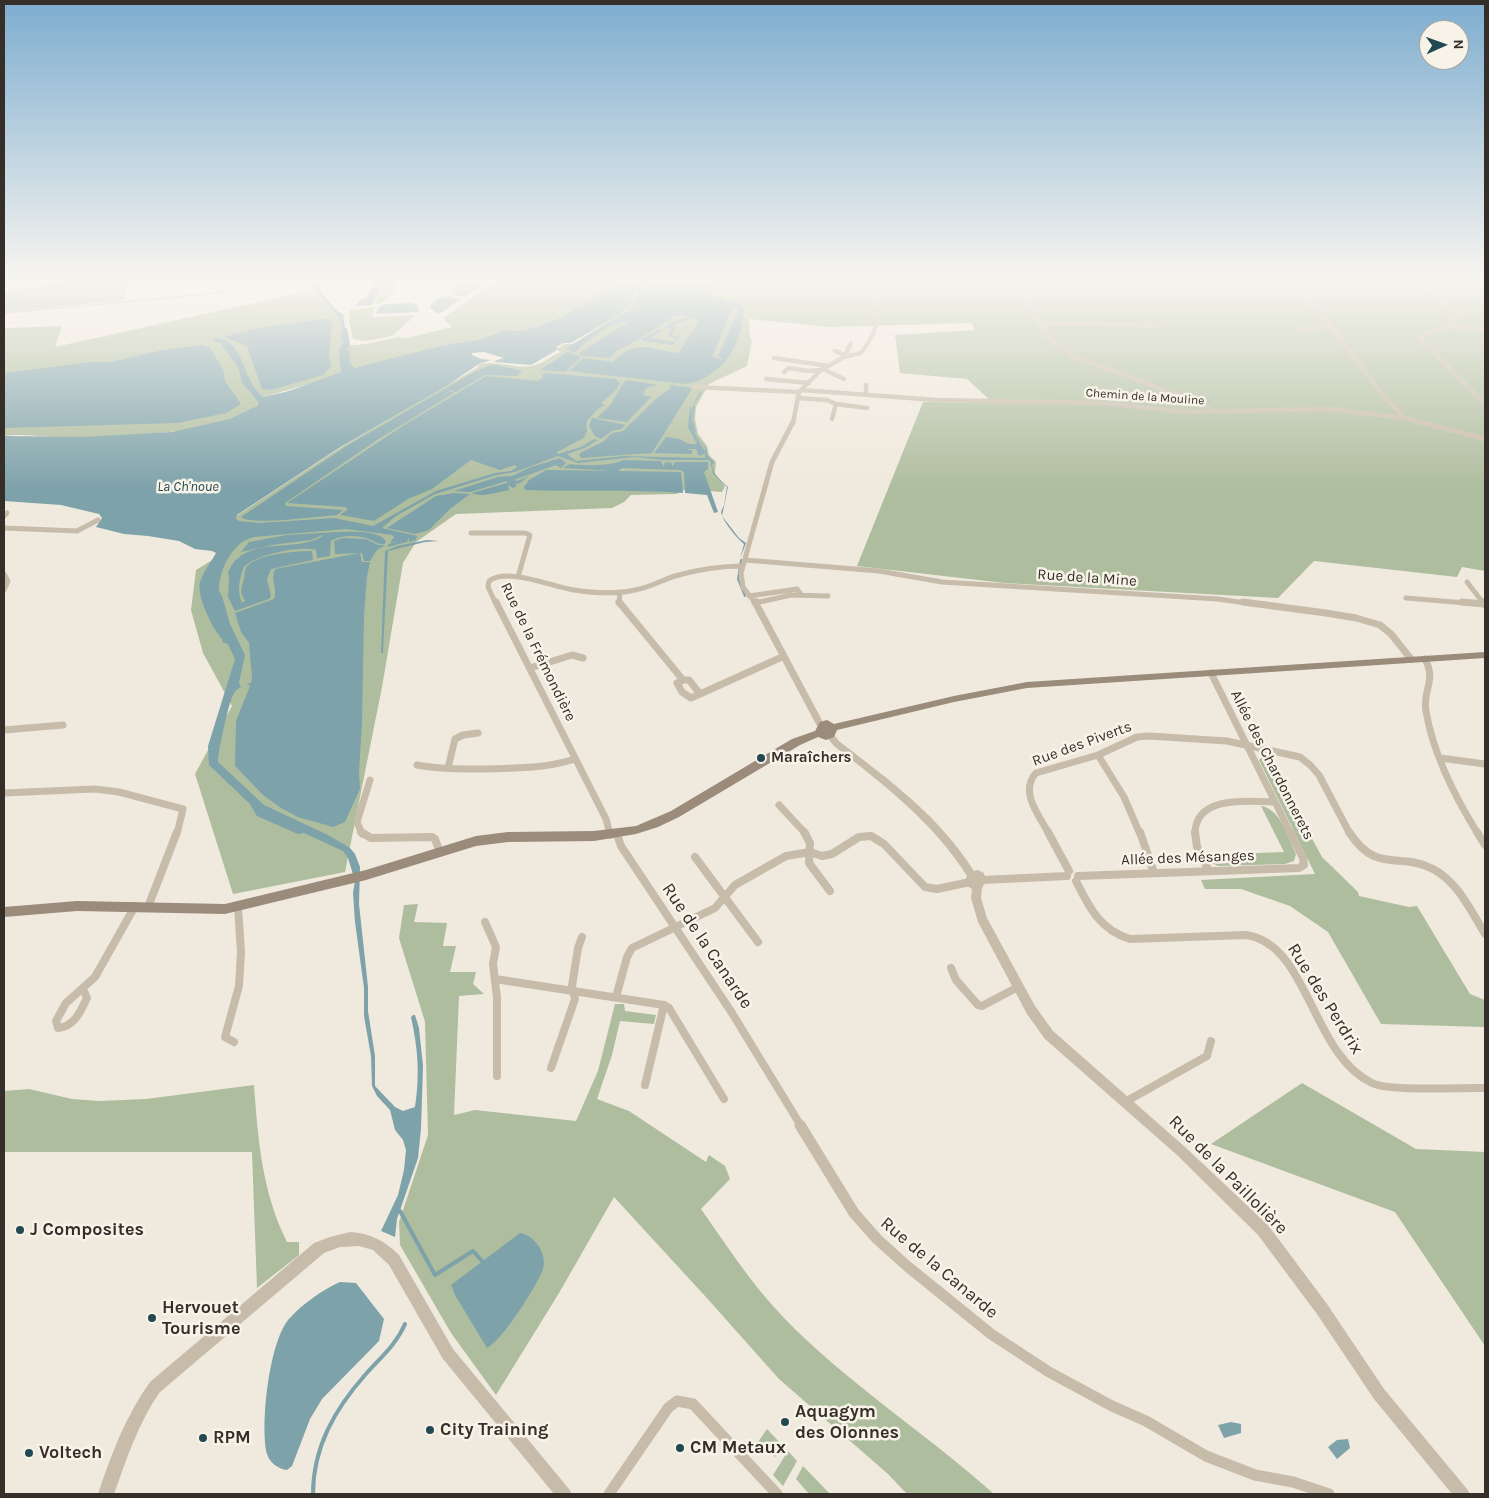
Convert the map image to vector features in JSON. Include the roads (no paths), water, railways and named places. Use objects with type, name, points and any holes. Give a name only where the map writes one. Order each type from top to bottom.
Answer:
[{"type":"main road","points":[[4,912],[77,906],[196,909],[238,907],[366,875],[440,850],[476,841],[508,837],[613,834],[636,830],[662,821],[802,738],[825,730],[954,699],[1027,684],[1485,655]]},
{"type":"street","points":[[845,356],[848,350]]},
{"type":"street","points":[[825,730],[782,656],[765,618],[749,596],[741,580],[741,564],[772,462],[792,422],[799,393],[822,370],[845,356],[863,352],[864,350]]},
{"type":"street","points":[[1066,350],[1079,359],[1199,403],[1214,411]]},
{"type":"street","points":[[1349,350],[1381,393],[1405,418]]},
{"type":"street","points":[[1430,350],[1485,404]]},
{"type":"street","points":[[835,351],[845,356]]},
{"type":"street","points":[[800,362],[804,353]]},
{"type":"street","points":[[774,358],[829,366]]},
{"type":"street","points":[[784,372],[789,368],[809,371],[822,370],[844,379]]},
{"type":"street","points":[[766,379],[809,383]]},
{"type":"street","points":[[866,385],[866,394]]},
{"type":"street","points":[[694,387],[799,393],[836,404],[867,408]]},
{"type":"street","name":"Chemin de la Mouline","points":[[799,393],[866,394],[930,400],[1094,403],[1173,412],[1330,409],[1405,418],[1485,439]]},
{"type":"street","points":[[832,419],[836,404]]},
{"type":"street","points":[[4,528],[77,530],[84,529],[98,520]]},
{"type":"street","points":[[471,533],[528,534],[530,538],[518,577]]},
{"type":"street","name":"Rue de la Frémondière","points":[[613,834],[488,584],[491,578],[518,577],[580,591],[620,592],[638,590],[676,576],[741,564]]},
{"type":"street","name":"Rue de la Mine","points":[[741,564],[879,571],[942,582],[1218,599],[1326,613],[1356,618],[1380,625],[1391,634],[1411,659]]},
{"type":"street","points":[[4,574],[8,581],[4,590]]},
{"type":"street","points":[[1467,582],[1485,604]]},
{"type":"street","points":[[749,596],[797,588],[800,593]]},
{"type":"street","points":[[620,592],[619,603],[683,680]]},
{"type":"street","points":[[755,603],[782,595],[800,593],[828,596]]},
{"type":"street","points":[[1406,598],[1485,604]]},
{"type":"street","points":[[530,668],[572,655],[582,658]]},
{"type":"street","points":[[700,694],[689,680],[683,680],[678,683],[678,686],[685,695],[691,698],[700,694],[782,656]]},
{"type":"street","points":[[1424,659],[1432,674],[1425,711],[1440,758],[1457,799],[1485,846]]},
{"type":"street","name":"Allée des Chardonnerets","points":[[1211,673],[1303,858],[1304,865],[1300,868]]},
{"type":"street","points":[[4,730],[63,726]]},
{"type":"street","points":[[1231,742],[1239,729]]},
{"type":"street","name":"Rue de la Paillolière","points":[[825,730],[837,744],[916,806],[933,822],[956,850],[975,881],[976,898],[982,919],[1018,987],[1049,1035],[1219,1186],[1263,1230],[1322,1309],[1379,1394],[1462,1494]]},
{"type":"street","points":[[448,768],[455,739],[462,735],[478,734]]},
{"type":"street","name":"Rue des Piverts","points":[[1068,874],[1030,799],[1028,786],[1032,777],[1042,770],[1098,755],[1142,736],[1246,744],[1300,757],[1306,761],[1316,774],[1355,842],[1364,852],[1391,863],[1418,864],[1443,875],[1459,892],[1485,934]]},
{"type":"street","points":[[1254,759],[1266,749]]},
{"type":"street","points":[[1098,755],[1118,784],[1137,821],[1154,873]]},
{"type":"street","points":[[1440,758],[1485,764]]},
{"type":"street","points":[[416,764],[431,769],[534,768],[552,766],[575,759]]},
{"type":"street","points":[[370,780],[357,822],[359,832],[371,838],[432,837],[435,839],[440,850]]},
{"type":"street","points":[[4,793],[95,789],[119,792],[183,809],[184,813],[148,907]]},
{"type":"street","points":[[1209,871],[1195,838],[1194,830],[1200,814],[1214,804],[1229,801],[1275,802]]},
{"type":"street","points":[[779,806],[806,834],[810,842],[809,863],[830,891]]},
{"type":"street","name":"Rue de la Canarde","points":[[613,834],[737,1020],[854,1214],[877,1240],[991,1334],[1049,1372],[1112,1406],[1146,1421],[1206,1456],[1256,1475],[1293,1482],[1328,1494]]},
{"type":"street","points":[[616,997],[627,957],[632,948],[715,908],[735,885],[786,856],[796,853],[810,852],[822,856],[832,854],[859,837],[871,836],[884,844],[925,887],[937,889],[975,881],[1068,874],[1074,871],[1077,878]]},
{"type":"street","points":[[695,857],[724,899],[728,900],[758,942]]},
{"type":"street","name":"Allée des Mésanges","points":[[1077,878],[1154,873],[1300,868]]},
{"type":"street","name":"Rue des Perdrix","points":[[1077,878],[1099,922],[1111,933],[1120,937],[1130,939],[1240,934],[1258,937],[1266,942],[1280,953],[1289,966],[1343,1063],[1366,1081],[1389,1086],[1485,1088]]},
{"type":"street","points":[[84,989],[95,978],[135,906]]},
{"type":"street","points":[[234,1042],[225,1037],[239,986],[241,952],[238,907]]},
{"type":"street","points":[[485,922],[496,947],[493,964],[497,998],[497,1076]]},
{"type":"street","points":[[552,1068],[575,999],[572,986],[578,948],[582,937]]},
{"type":"street","points":[[951,968],[956,980],[978,1005],[982,1006],[1018,987]]},
{"type":"street","points":[[495,979],[664,1005],[669,1008],[724,1099]]},
{"type":"street","points":[[645,1085],[664,1005]]},
{"type":"street","points":[[1125,1102],[1207,1056],[1211,1041]]},
{"type":"street","points":[[106,1494],[136,1415],[155,1386],[319,1248],[340,1241],[355,1239],[373,1242],[384,1249],[394,1260],[448,1354],[564,1494]]},
{"type":"street","points":[[608,1494],[668,1408],[677,1401],[693,1404],[776,1494]]},
{"type":"water","points":[[163,350],[212,350],[224,372],[225,381],[241,404],[226,413],[178,423],[4,428],[4,373],[91,362],[110,362]]},
{"type":"water","name":"La Ch'noue","points":[[225,350],[237,350],[254,387],[263,397],[289,391],[341,372],[339,350],[349,350],[350,362],[354,368],[426,350],[557,350],[531,365],[496,362],[494,361],[504,358],[484,352],[472,353],[472,355],[481,359],[491,360],[479,364],[445,387],[342,446],[237,515],[236,519],[259,523],[334,518],[373,526],[436,491],[495,473],[511,471],[517,467],[515,465],[500,470],[471,460],[432,489],[408,499],[374,521],[340,515],[348,509],[345,507],[287,503],[404,425],[486,376],[538,381],[543,377],[542,374],[545,373],[616,379],[620,383],[616,390],[601,403],[605,405],[598,409],[586,422],[587,431],[584,438],[557,452],[558,454],[581,447],[594,439],[598,440],[585,448],[567,454],[576,461],[623,456],[705,458],[705,453],[699,456],[696,449],[687,449],[693,451],[691,454],[654,453],[666,437],[680,439],[688,444],[697,444],[688,427],[690,407],[692,407],[691,414],[694,431],[705,451],[697,436],[706,448],[707,455],[714,462],[712,466],[715,475],[728,487],[722,515],[721,512],[727,487],[713,474],[710,460],[662,460],[635,457],[578,463],[558,456],[515,472],[497,475],[435,494],[396,516],[382,528],[417,536],[416,540],[409,542],[409,537],[407,542],[387,547],[389,544],[401,540],[390,543],[394,537],[392,535],[346,529],[254,537],[246,540],[233,551],[221,574],[219,591],[230,624],[245,655],[239,683],[241,687],[235,691],[231,699],[221,740],[218,762],[264,805],[328,835],[350,848],[355,854],[360,867],[359,904],[368,987],[368,1011],[375,1056],[375,1086],[395,1107],[403,1111],[415,1107],[417,1095],[418,1062],[411,1017],[413,1015],[415,1015],[419,1028],[423,1066],[418,1158],[397,1219],[395,1237],[381,1231],[398,1195],[404,1170],[406,1150],[403,1140],[395,1130],[390,1110],[377,1096],[372,1086],[371,1056],[364,1016],[364,988],[355,922],[353,893],[355,881],[348,858],[343,851],[304,833],[298,834],[257,816],[250,804],[209,765],[208,746],[235,659],[228,644],[222,642],[223,640],[210,621],[200,596],[201,578],[216,553],[195,549],[179,541],[124,534],[96,527],[102,518],[99,514],[61,505],[4,501],[4,436],[84,437],[172,432],[230,419],[257,406],[259,403],[242,382],[238,367]]},
{"type":"water","points":[[248,350],[330,350],[331,367],[323,375],[271,390],[262,389]]},
{"type":"water","points":[[567,350],[578,350],[575,353]]},
{"type":"water","points":[[584,350],[618,350],[610,358],[581,356],[579,353]]},
{"type":"water","points":[[629,350],[662,350],[679,353],[681,350],[715,350],[712,357],[726,360],[710,374],[686,384],[569,371],[582,359],[613,362],[621,354]]},
{"type":"water","points":[[721,350],[733,350],[726,360],[718,356]]},
{"type":"water","points":[[568,352],[581,357],[565,372],[540,370]]},
{"type":"water","points":[[496,365],[522,371],[517,376],[485,375],[456,392],[446,390],[454,393],[377,440],[285,503],[286,506],[343,510],[337,515],[272,521],[247,520],[241,517],[348,445],[474,372]]},
{"type":"water","points":[[628,380],[659,385],[651,386],[645,390],[643,395],[651,397],[627,422],[597,418],[611,404],[624,382]]},
{"type":"water","points":[[671,385],[691,388],[652,453],[581,458],[580,453],[604,441],[612,433],[623,431],[657,398],[670,389]]},
{"type":"water","name":"La Ch'noue","points":[[704,389],[695,403],[693,420],[697,436],[693,427],[692,410],[697,398]]},
{"type":"water","points":[[592,418],[626,425],[621,429],[612,431],[601,439],[595,436],[589,426]]},
{"type":"water","points":[[560,458],[566,463],[561,468],[556,465],[514,480],[517,481],[529,476],[520,483],[515,484],[517,486],[513,488],[508,485],[509,490],[485,495],[472,493],[507,483],[507,481],[470,492],[454,491],[498,477],[512,476],[531,467]]},
{"type":"water","points":[[623,460],[661,461],[664,467],[665,462],[672,463],[672,467],[675,462],[708,462],[708,469],[704,472],[718,512],[714,513],[707,495],[685,493],[684,472],[680,470],[622,468],[618,471],[681,472],[683,493],[525,490],[524,487],[529,480],[546,470],[614,471],[563,468],[570,464],[605,464]]},
{"type":"water","points":[[454,493],[470,494],[450,509],[429,530],[415,534],[387,528],[436,496]]},
{"type":"water","points":[[723,517],[739,538],[746,543],[740,559],[744,544],[727,525]]},
{"type":"water","points":[[356,532],[377,535],[386,541],[385,544],[382,544],[362,537],[343,537],[331,541],[330,556],[317,558],[316,550],[300,549],[278,552],[257,559],[276,554],[312,551],[313,560],[271,569],[267,579],[271,596],[269,599],[235,611],[228,597],[228,572],[233,563],[247,552],[257,548],[241,552],[249,542],[287,535]],"holes":[[[325,534],[316,540],[305,543],[262,547],[311,540]],[[257,559],[245,569],[241,588],[245,601],[242,603],[239,590],[242,572],[244,567],[249,563]]]},
{"type":"water","points":[[342,538],[366,539],[378,545],[385,545],[376,551],[370,561],[364,561],[362,553],[335,554],[334,541]]},
{"type":"water","points":[[427,540],[439,541],[425,542],[388,551],[383,653],[381,653],[385,551],[397,546]]},
{"type":"water","points":[[360,553],[362,562],[370,562],[364,616],[360,789],[345,822],[333,827],[298,817],[281,808],[263,795],[235,766],[236,721],[250,686],[247,684],[251,683],[252,678],[249,643],[241,632],[235,613],[274,599],[273,577],[275,569]]},
{"type":"water","points":[[520,1233],[530,1237],[539,1246],[543,1257],[543,1269],[534,1288],[510,1324],[487,1348],[451,1285]]},
{"type":"water","points":[[340,1282],[356,1283],[384,1319],[379,1341],[322,1399],[310,1419],[292,1466],[287,1470],[280,1468],[270,1460],[267,1454],[265,1424],[271,1365],[281,1331],[293,1314],[312,1298]]},
{"type":"water","points":[[1231,1422],[1241,1424],[1241,1433],[1224,1438],[1218,1425]]},
{"type":"water","points":[[1348,1439],[1350,1448],[1337,1459],[1328,1447],[1337,1440]]},
{"type":"waterway","points":[[741,560],[738,579],[745,596]]},
{"type":"waterway","points":[[400,1211],[435,1275],[473,1251],[482,1261]]},
{"type":"waterway","points":[[313,1494],[317,1460],[335,1415],[354,1388],[392,1345],[405,1324]]},
{"type":"place","name":"Maraîchers","points":[[761,758]]},
{"type":"place","name":"J Composites","points":[[20,1230]]},
{"type":"place","name":"Hervouet Tourisme","points":[[152,1318]]},
{"type":"place","name":"Aquagym des Olonnes","points":[[785,1422]]},
{"type":"place","name":"City Training","points":[[430,1430]]},
{"type":"place","name":"RPM","points":[[203,1438]]},
{"type":"place","name":"CM Metaux","points":[[680,1448]]},
{"type":"place","name":"Voltech","points":[[29,1453]]}]
